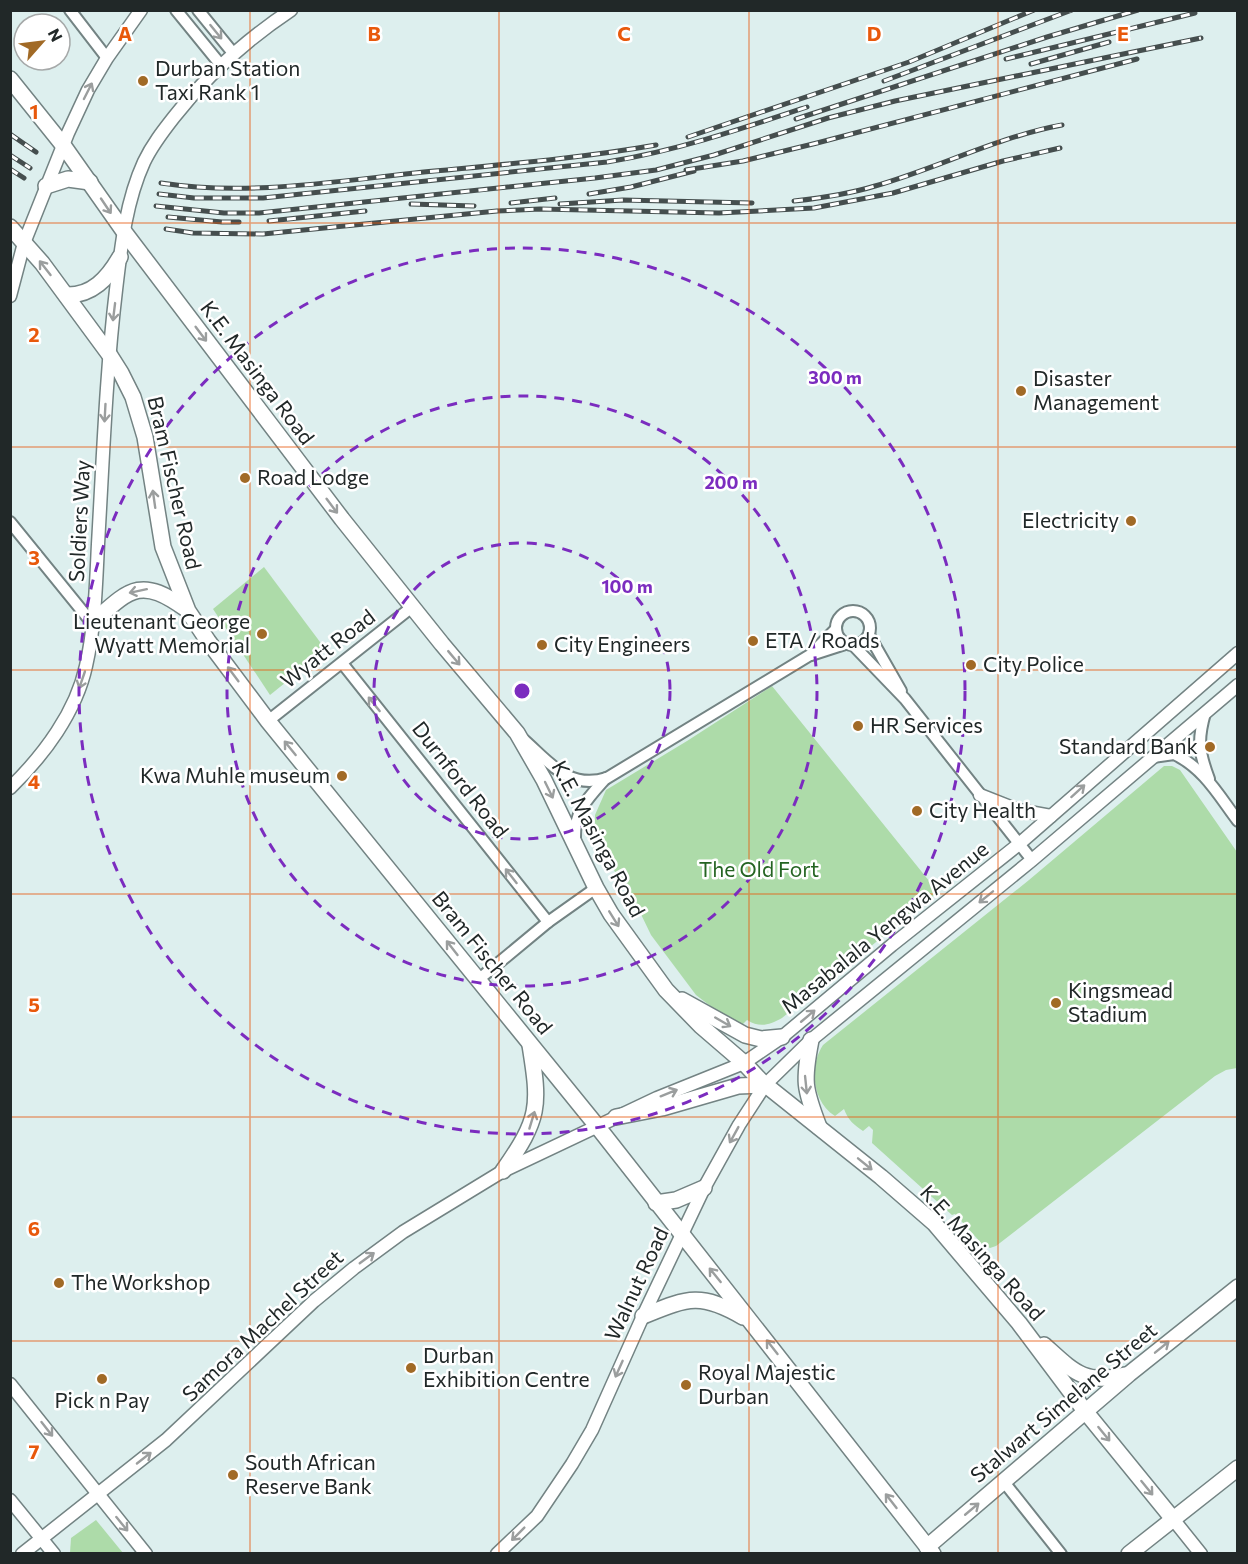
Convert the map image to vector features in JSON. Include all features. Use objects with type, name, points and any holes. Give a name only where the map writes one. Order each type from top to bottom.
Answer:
[{"type":"highway","points":[[10,79],[63,144],[125,234]]},
{"type":"highway","points":[[46,186],[68,179],[90,182]]},
{"type":"highway","points":[[10,227],[66,295],[76,296],[99,285],[111,272],[120,257]]},
{"type":"highway","name":"K.E. Masinga Road","points":[[125,234],[328,501],[412,607],[517,733],[544,780],[596,888],[628,940],[671,995],[765,1085],[910,1201],[934,1223],[1019,1323],[1085,1412],[1173,1519]]},
{"type":"highway","name":"Bram Fischer Road","points":[[66,295],[121,373],[140,415],[163,547],[188,611],[208,641],[268,721],[530,1042],[751,1321],[926,1551]]},
{"type":"highway","points":[[92,622],[119,598],[135,590],[147,589],[161,593],[188,611]]},
{"type":"highway","points":[[671,995],[745,1035],[761,1039],[782,1037]]},
{"type":"highway","points":[[811,1040],[806,1066],[806,1089],[820,1128]]},
{"type":"highway","points":[[503,1171],[522,1144],[535,1115],[536,1080],[530,1042]]},
{"type":"highway","points":[[616,1117],[662,1108],[738,1086],[765,1085]]},
{"type":"highway","points":[[656,1203],[676,1200],[704,1188]]},
{"type":"highway","name":"Stalwart Simelane Street","points":[[926,1551],[1129,1374],[1238,1287]]},
{"type":"highway","points":[[643,1316],[685,1300],[696,1299],[716,1302],[751,1321]]},
{"type":"highway","points":[[1019,1323],[1062,1361],[1088,1377],[1098,1380],[1129,1374]]},
{"type":"highway","points":[[1130,1554],[1238,1468]]},
{"type":"main road","points":[[10,296],[24,243],[63,144],[88,90],[107,58],[141,10]]},
{"type":"main road","name":"Soldiers Way","points":[[10,788],[41,754],[63,722],[81,686],[91,645],[109,354],[120,257],[132,192],[152,148],[182,106],[220,64],[291,10]]},
{"type":"main road","name":"Masabalala Yengwa Avenue","points":[[744,1063],[782,1037],[892,945],[1019,844],[1238,653]]},
{"type":"main road","name":"Masabalala Yengwa Avenue","points":[[765,1085],[811,1040],[1032,860],[1238,685]]},
{"type":"main road","points":[[980,795],[1018,810],[1051,816]]},
{"type":"main road","name":"Samora Machel Street","points":[[22,1554],[191,1419],[314,1301],[403,1232],[503,1171],[616,1117],[744,1063]]},
{"type":"main road","name":"Walnut Road","points":[[497,1554],[537,1516],[592,1430],[704,1188],[739,1125],[765,1085]]},
{"type":"main road","points":[[10,1384],[146,1554]]},
{"type":"main road","points":[[10,1500],[54,1554]]},
{"type":"main road","name":"K.E. Masinga Road","points":[[1173,1519],[1201,1554]]},
{"type":"street","points":[[70,10],[107,58]]},
{"type":"street","points":[[177,10],[220,64]]},
{"type":"street","points":[[198,10],[233,53]]},
{"type":"street","points":[[10,522],[92,622]]},
{"type":"street","name":"Wyatt Road","points":[[268,721],[412,607]]},
{"type":"street","points":[[810,655],[850,644],[862,642],[868,635],[870,627],[867,620],[857,612],[848,612],[843,615],[837,623],[839,638],[850,644],[905,699],[1032,860]]},
{"type":"street","points":[[517,733],[568,777],[586,781],[606,778],[810,655],[836,629]]},
{"type":"street","points":[[868,635],[905,699]]},
{"type":"street","name":"Durnford Road","points":[[342,663],[548,922]]},
{"type":"street","points":[[1205,713],[1198,743],[1211,783]]},
{"type":"street","points":[[1153,757],[1174,754],[1194,767],[1211,783],[1238,821]]},
{"type":"street","points":[[575,844],[574,828],[581,806],[606,778]]},
{"type":"street","points":[[478,980],[548,922],[596,888]]},
{"type":"street","points":[[1004,1482],[1061,1554]]},
{"type":"green space","points":[[264,567],[326,650],[270,695],[213,609]]},
{"type":"green space","name":"The Old Fort","points":[[772,686],[938,892],[782,1018],[764,1025],[747,1020],[739,1028],[696,995],[651,935],[595,832],[595,815],[606,790]]},
{"type":"green space","name":"Kingsmead Stadium","points":[[1164,766],[1172,766],[1180,770],[1237,852],[1237,1068],[1226,1070],[1215,1076],[996,1246],[990,1248],[982,1244],[955,1214],[952,1215],[872,1143],[873,1130],[869,1126],[863,1131],[852,1122],[844,1109],[835,1116],[827,1110],[817,1093],[815,1083],[819,1054],[823,1045],[1029,880]]},
{"type":"green space","points":[[96,1520],[123,1553],[70,1553],[71,1538]]},
{"type":"railway","points":[[688,137],[909,62],[1034,10]]},
{"type":"railway","points":[[884,81],[1072,10]]},
{"type":"railway","points":[[796,119],[1047,37],[1138,10]]},
{"type":"railway","points":[[1006,59],[1195,13]]},
{"type":"railway","points":[[156,206],[224,213],[259,213],[656,170],[714,155],[828,118],[895,101],[1201,38]]},
{"type":"railway","points":[[1031,64],[1109,42]]},
{"type":"railway","points":[[686,170],[743,161],[817,143],[1137,59]]},
{"type":"railway","points":[[159,194],[194,198],[263,198],[607,162],[683,146],[807,107]]},
{"type":"railway","points":[[794,201],[865,189],[1014,137],[1062,125]]},
{"type":"railway","points":[[10,134],[36,152]]},
{"type":"railway","points":[[161,183],[225,188],[320,184],[566,158],[656,145]]},
{"type":"railway","points":[[166,229],[193,233],[263,234],[497,211],[540,209],[719,213],[814,208],[893,193],[1003,161],[1060,148]]},
{"type":"railway","points":[[10,155],[30,168]]},
{"type":"railway","points":[[10,169],[24,178]]},
{"type":"railway","points":[[589,194],[631,187],[694,171]]},
{"type":"railway","points":[[511,203],[555,198]]},
{"type":"railway","points":[[560,204],[623,200],[752,203]]},
{"type":"railway","points":[[411,204],[474,206]]},
{"type":"railway","points":[[269,221],[365,211]]},
{"type":"railway","points":[[168,217],[239,222]]},
{"type":"place","name":"Durban Station Taxi Rank 1","points":[[143,81]]},
{"type":"place","name":"Disaster Management","points":[[1021,391]]},
{"type":"place","name":"Road Lodge","points":[[245,478]]},
{"type":"place","name":"Electricity","points":[[1131,521]]},
{"type":"place","name":"Lieutenant George Wyatt Memorial","points":[[262,634]]},
{"type":"place","name":"ETA / Roads","points":[[753,641]]},
{"type":"place","name":"City Engineers","points":[[542,645]]},
{"type":"place","name":"City Police","points":[[971,665]]},
{"type":"place","name":"HR Services","points":[[858,726]]},
{"type":"place","name":"Standard Bank","points":[[1210,747]]},
{"type":"place","name":"Kwa Muhle museum","points":[[342,776]]},
{"type":"place","name":"City Health","points":[[917,811]]},
{"type":"place","name":"Kingsmead Stadium","points":[[1056,1003]]},
{"type":"place","name":"The Workshop","points":[[59,1283]]},
{"type":"place","name":"Durban Exhibition Centre","points":[[411,1368]]},
{"type":"place","name":"Pick n Pay","points":[[102,1379]]},
{"type":"place","name":"Royal Majestic Durban","points":[[686,1385]]},
{"type":"place","name":"South African Reserve Bank","points":[[233,1475]]}]
